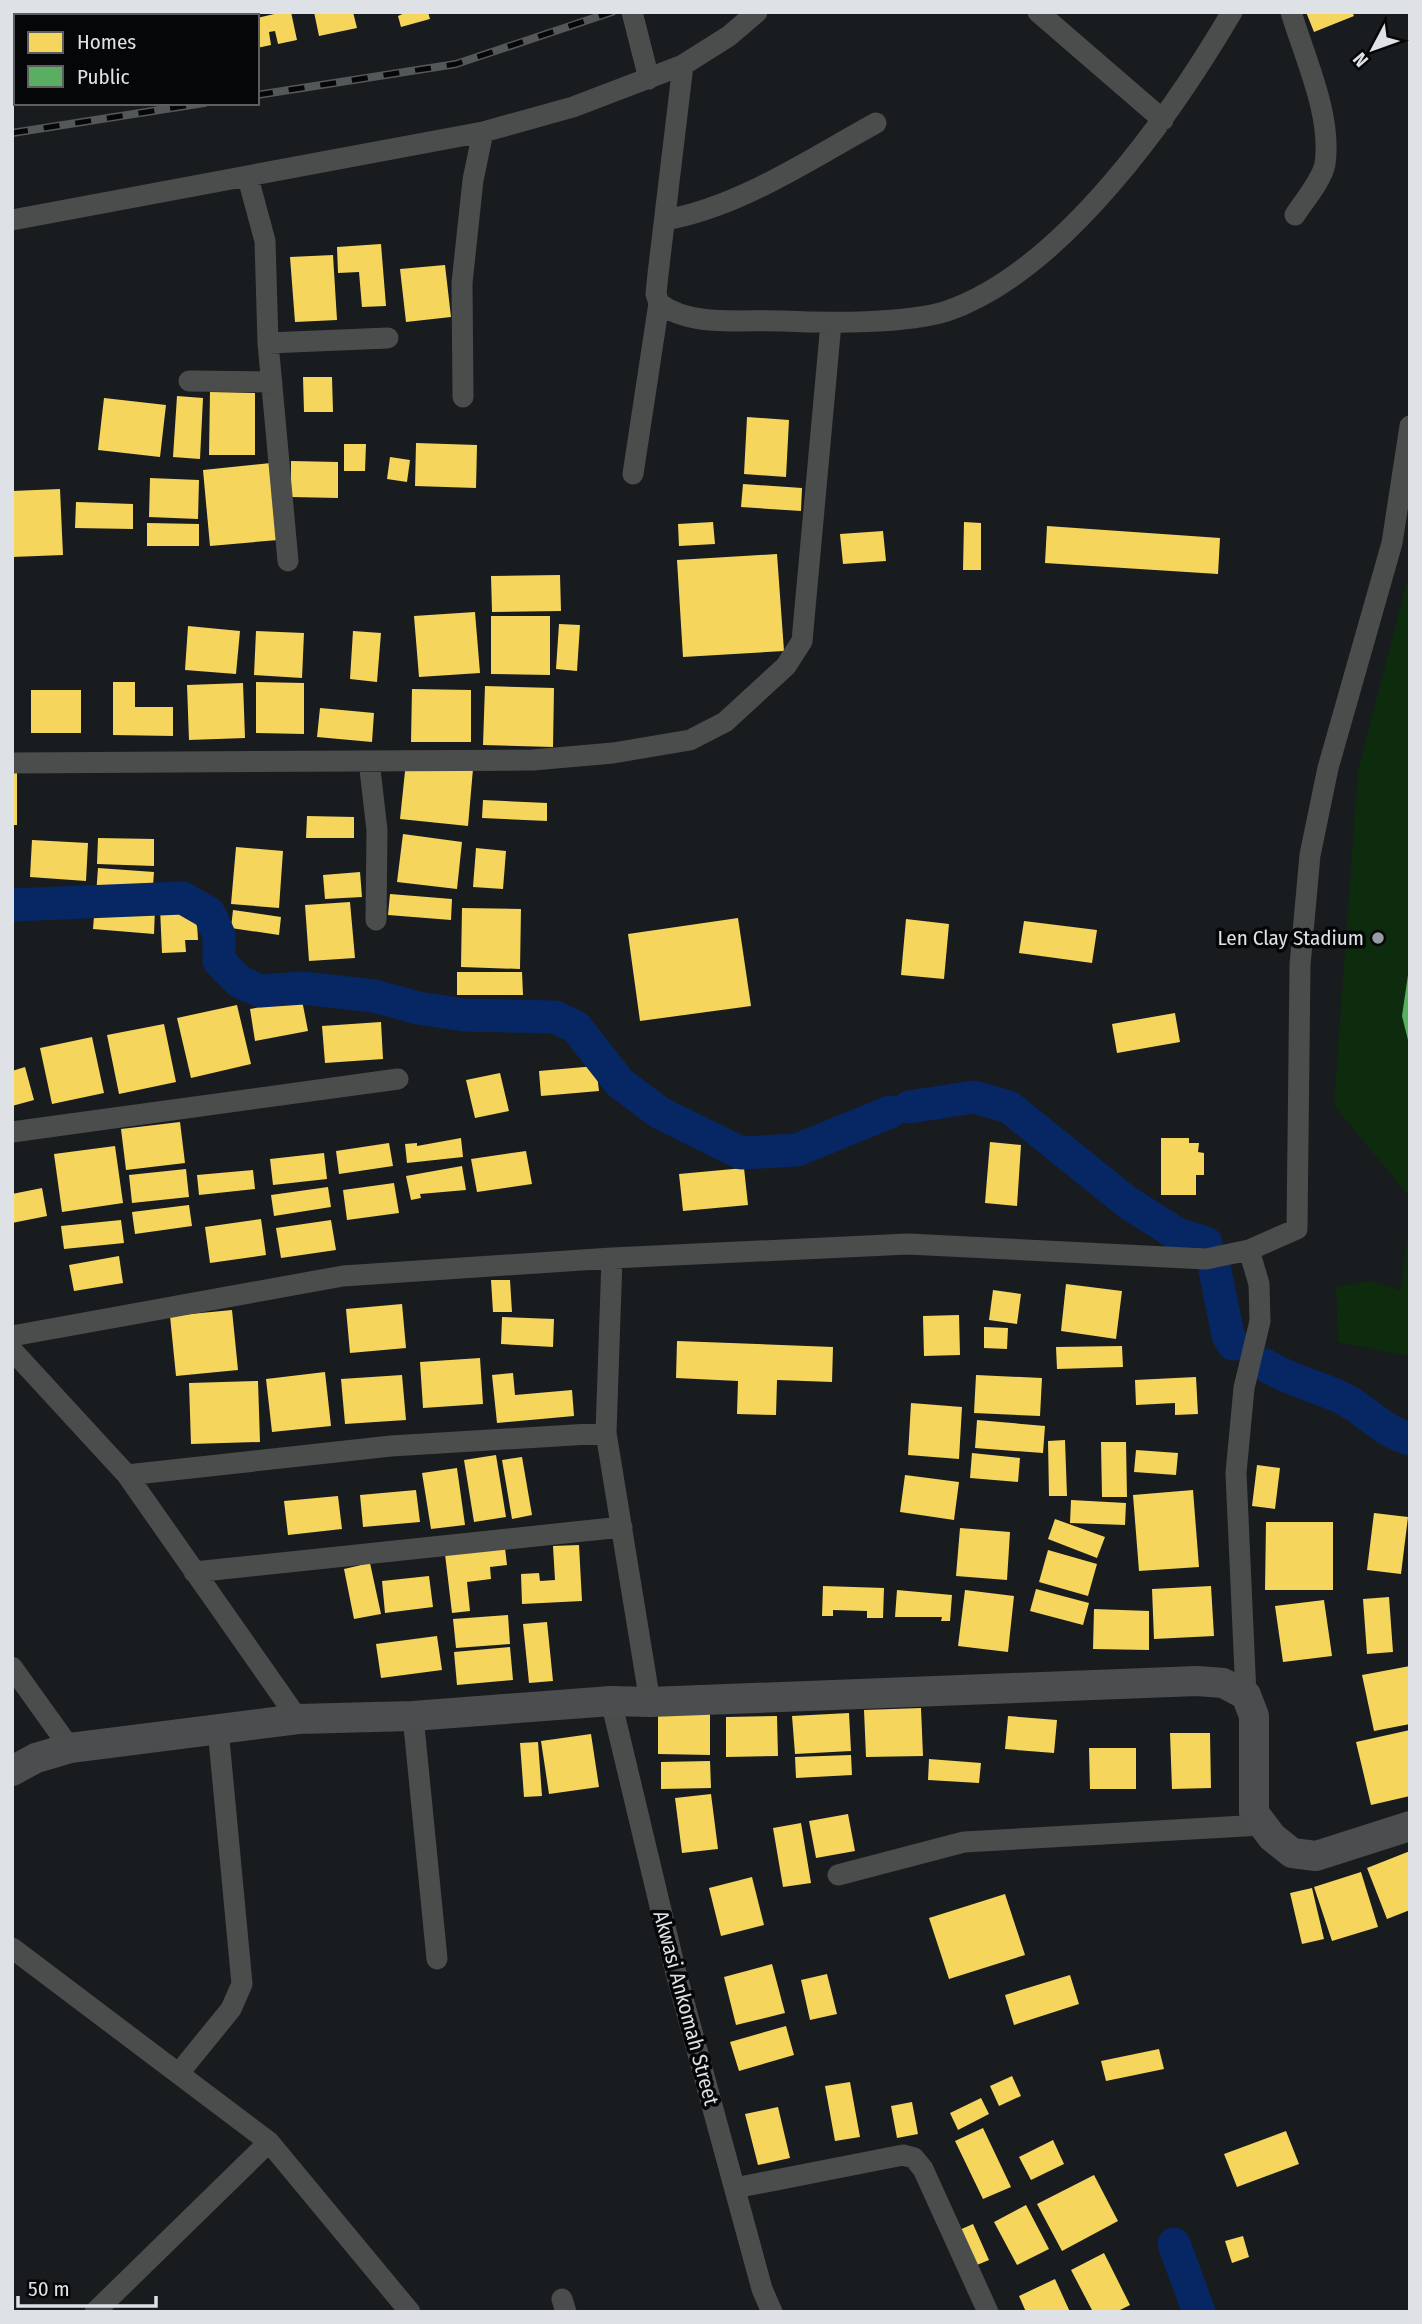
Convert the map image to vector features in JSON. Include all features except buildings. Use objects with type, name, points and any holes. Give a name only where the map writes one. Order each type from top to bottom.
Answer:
[{"type":"street","points":[[632,12],[649,79]]},
{"type":"street","points":[[12,220],[483,132],[573,107],[683,65],[729,36],[757,12]]},
{"type":"street","points":[[1038,12],[1163,120]]},
{"type":"street","points":[[660,303],[673,312],[690,317],[831,323],[935,314],[971,301],[1001,284],[1077,219],[1140,150],[1163,120],[1232,12]]},
{"type":"street","points":[[1291,12],[1320,109],[1325,139],[1325,167],[1295,215]]},
{"type":"street","points":[[633,474],[660,303],[657,284],[683,65]]},
{"type":"street","points":[[665,220],[685,217],[751,191],[876,123]]},
{"type":"street","points":[[463,397],[462,283],[473,180],[483,132]]},
{"type":"street","points":[[248,178],[265,241],[268,343],[288,561]]},
{"type":"street","points":[[12,763],[533,760],[613,753],[690,740],[724,722],[786,667],[802,641],[831,323]]},
{"type":"street","points":[[268,343],[388,338]]},
{"type":"street","points":[[189,381],[272,382]]},
{"type":"street","points":[[12,1336],[343,1276],[612,1258],[908,1244],[1206,1259],[1249,1250],[1297,1229],[1300,965],[1310,855],[1328,768],[1392,543],[1410,426]]},
{"type":"street","points":[[369,761],[377,830],[376,920]]},
{"type":"street","points":[[12,1132],[398,1079]]},
{"type":"street","points":[[1249,1250],[1259,1284],[1260,1321],[1244,1388],[1236,1473],[1246,1695],[1254,1716],[1254,1813],[1262,1825],[1292,1853],[1317,1856],[1410,1826]]},
{"type":"street","points":[[612,1258],[606,1433],[650,1702]]},
{"type":"street","points":[[12,1350],[127,1475],[298,1719]]},
{"type":"street","points":[[127,1475],[391,1446],[606,1433]]},
{"type":"street","points":[[194,1572],[622,1527]]},
{"type":"street","points":[[12,1667],[70,1748]]},
{"type":"street","points":[[12,1771],[36,1758],[70,1748],[298,1719],[413,1716],[611,1701],[650,1702],[1197,1681],[1223,1683],[1246,1695]]},
{"type":"street","name":"Akwasi Ankomah Street","points":[[611,1701],[676,1973],[762,2289],[772,2312]]},
{"type":"street","points":[[413,1716],[437,1959]]},
{"type":"street","points":[[179,2073],[231,2009],[242,1984],[218,1730]]},
{"type":"street","points":[[838,1875],[964,1842],[1262,1825]]},
{"type":"street","points":[[12,1948],[269,2142],[410,2312]]},
{"type":"street","points":[[95,2312],[269,2142]]},
{"type":"street","points":[[735,2188],[903,2155],[914,2158],[923,2169],[988,2312]]},
{"type":"green space","name":"Len Clay Stadium","points":[[1410,570],[1410,1197],[1334,1105],[1358,771]]},
{"type":"green space","points":[[1410,1220],[1410,1356],[1338,1342],[1336,1287],[1370,1281],[1400,1290]]},
{"type":"waterway","points":[[12,905],[183,898],[209,913],[219,935],[219,961],[240,982],[260,991],[303,988],[374,996],[418,1008],[464,1015],[555,1017],[576,1027],[620,1083],[660,1113],[741,1153],[797,1150],[890,1112]]},
{"type":"waterway","points":[[909,1107],[974,1097],[1009,1107],[1127,1202],[1177,1234],[1206,1243]]},
{"type":"waterway","points":[[1215,1271],[1228,1335],[1233,1344]]},
{"type":"waterway","points":[[1265,1365],[1340,1397],[1382,1426],[1410,1439]]},
{"type":"waterway","points":[[1174,2244],[1199,2312]]},
{"type":"railway","points":[[259,95],[456,64],[612,12]]},
{"type":"railway","points":[[12,133],[191,105]]},
{"type":"place","name":"Len Clay Stadium","points":[[1378,938]]}]
